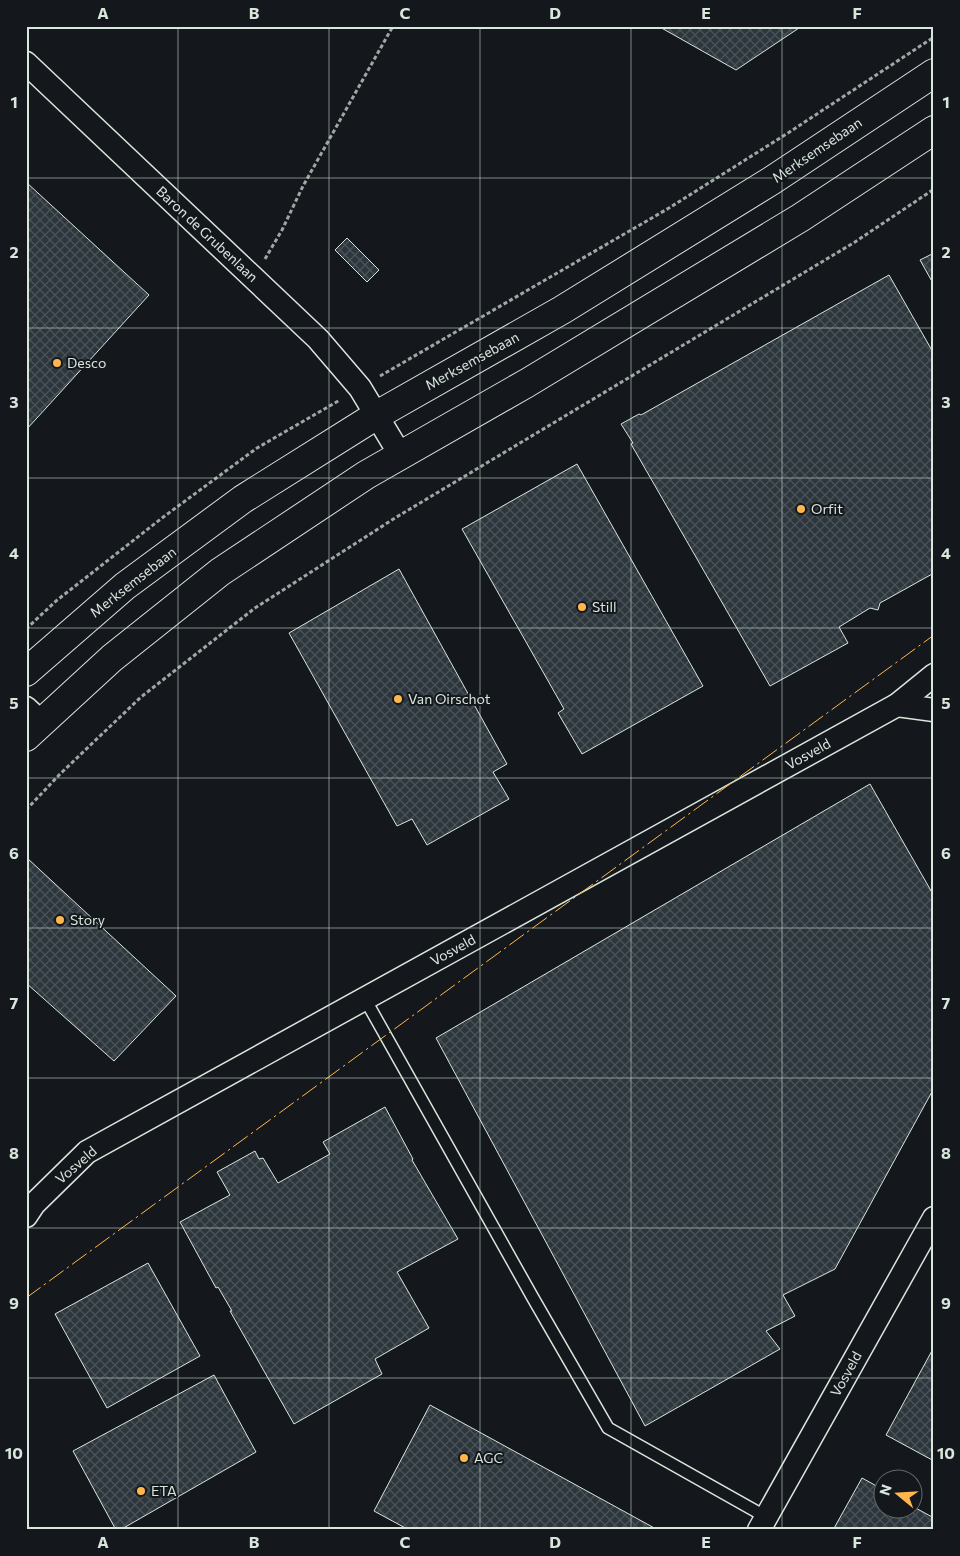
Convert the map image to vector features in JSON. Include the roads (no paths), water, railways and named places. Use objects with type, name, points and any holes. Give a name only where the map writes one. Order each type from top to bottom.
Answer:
[{"type":"main road","name":"Merksemsebaan","points":[[26,672],[125,586],[242,499],[377,415],[570,305],[771,181],[934,73]]},
{"type":"main road","points":[[31,722],[220,572],[366,475],[527,383],[791,224],[934,130]]},
{"type":"street","name":"Baron de Grubenlaan","points":[[26,63],[318,339],[360,388],[401,456]]},
{"type":"street","name":"Vosveld","points":[[26,1216],[34,1204],[87,1152],[897,704],[934,675]]},
{"type":"street","points":[[897,704],[934,710]]},
{"type":"street","name":"Vosveld","points":[[763,1523],[934,1218]]},
{"type":"lane","points":[[365,999],[608,1428],[763,1523]]},
{"type":"place","name":"Desco","points":[[57,363]]},
{"type":"place","name":"Orfit","points":[[801,509]]},
{"type":"place","name":"Still","points":[[582,607]]},
{"type":"place","name":"Van Oirschot","points":[[398,699]]},
{"type":"place","name":"Story","points":[[60,920]]},
{"type":"place","name":"AGC","points":[[464,1458]]},
{"type":"place","name":"ETA","points":[[141,1491]]}]
